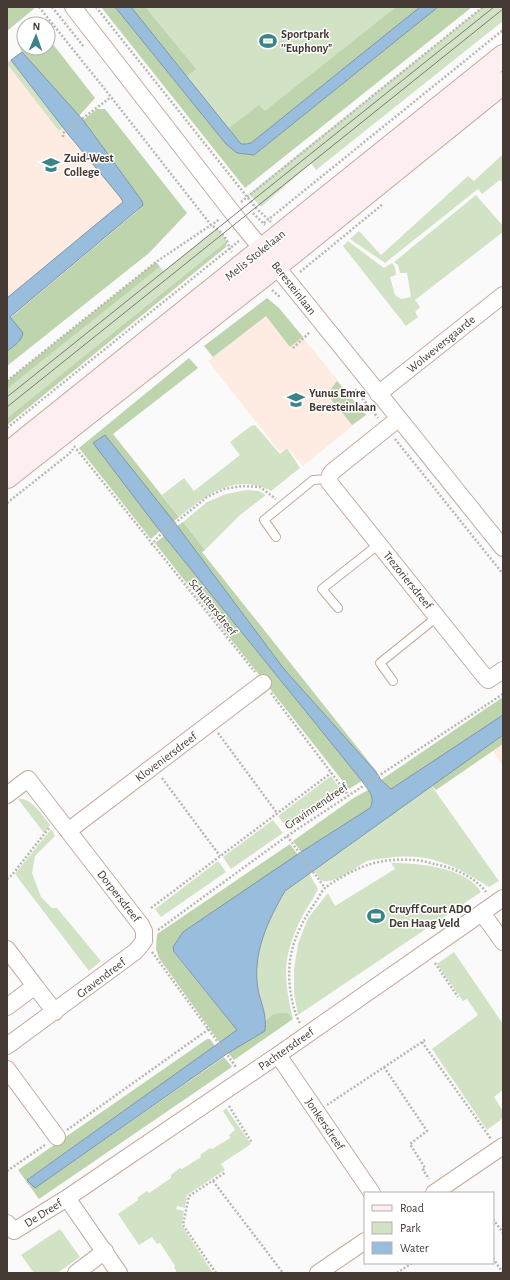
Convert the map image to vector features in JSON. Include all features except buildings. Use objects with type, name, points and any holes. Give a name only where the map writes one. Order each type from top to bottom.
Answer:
[{"type":"street","name":"Beresteinlaan","points":[[73,7],[232,211],[503,548]]},
{"type":"street","name":"Melis Stokelaan","points":[[7,477],[270,257],[503,56]]},
{"type":"street","name":"Melis Stokelaan","points":[[7,454],[503,83]]},
{"type":"street","name":"Wolweversgaarde","points":[[378,394],[503,295]]},
{"type":"street","points":[[329,479],[332,472],[398,419]]},
{"type":"street","name":"Trezoriersdreef","points":[[329,479],[330,484],[488,680],[503,670]]},
{"type":"street","name":"Kloveniersdreef","points":[[68,831],[263,683]]},
{"type":"street","name":"Dorpersdreef","points":[[7,795],[28,779],[141,925],[144,931],[144,941]]},
{"type":"street","points":[[493,905],[503,942]]},
{"type":"street","name":"Pachtersdreef","points":[[67,1198],[278,1055],[493,905]]},
{"type":"street","name":"Gravendreef","points":[[7,1046],[136,951],[144,941]]},
{"type":"street","points":[[7,949],[55,1012]]},
{"type":"street","points":[[7,1007],[34,986]]},
{"type":"street","name":"Jonkersdreef","points":[[278,1055],[371,1192]]},
{"type":"street","points":[[7,1069],[57,1137]]},
{"type":"street","points":[[436,1192],[501,1148]]},
{"type":"street","name":"De Dreef","points":[[7,1223],[14,1231],[67,1198],[120,1273]]},
{"type":"street","points":[[318,1273],[364,1242]]},
{"type":"street","points":[[76,1273],[105,1251]]},
{"type":"lane","points":[[276,537],[264,520],[313,480],[329,479]]},
{"type":"lane","name":"Trezoriersdreef","points":[[338,608],[322,589],[379,544]]},
{"type":"lane","name":"Trezoriersdreef","points":[[393,681],[380,663],[437,616]]},
{"type":"path","points":[[7,381],[156,262],[232,211],[483,7]]},
{"type":"path","points":[[63,137],[63,133],[111,97]]},
{"type":"path","points":[[293,348],[310,332]]},
{"type":"path","name":"Schuttersdreef","points":[[65,430],[74,447],[263,683],[348,795]]},
{"type":"path","points":[[152,545],[159,536],[207,497],[224,489],[242,486],[260,487],[284,503]]},
{"type":"path","name":"Gravinnendreef","points":[[144,941],[287,836],[503,694]]},
{"type":"path","points":[[211,723],[277,813]]},
{"type":"path","points":[[154,766],[220,856]]},
{"type":"path","points":[[151,908],[331,773]]},
{"type":"path","points":[[7,879],[12,875],[52,825]]},
{"type":"path","points":[[287,836],[325,888]]},
{"type":"path","points":[[306,1035],[296,1016],[289,984],[288,968],[294,943],[306,916],[325,888],[352,871],[369,864],[413,860],[443,866],[480,884],[493,905]]},
{"type":"path","points":[[144,941],[228,1057]]},
{"type":"path","points":[[426,952],[458,997]]},
{"type":"path","points":[[7,1171],[209,1029]]},
{"type":"path","points":[[317,1112],[424,1041],[501,1148]]},
{"type":"path","points":[[384,1067],[427,1131],[410,1144],[425,1168],[423,1170],[436,1192]]},
{"type":"path","points":[[221,1093],[252,1143]]},
{"type":"path","points":[[216,1273],[183,1225],[189,1196],[226,1172]]},
{"type":"path","points":[[213,1181],[283,1273]]},
{"type":"path","points":[[494,1220],[503,1233]]},
{"type":"path","points":[[494,1260],[502,1273]]},
{"type":"path","points":[[397,1273],[410,1264]]},
{"type":"shaded area","name":"Zuid-West College","points":[[7,59],[11,60],[68,134],[133,214],[18,311],[7,297]]},
{"type":"shaded area","name":"Yunus Emre Beresteinlaan","points":[[279,308],[366,415],[303,466],[287,447],[280,452],[208,361],[266,316]]},
{"type":"shaded area","points":[[503,744],[503,767],[493,751]]},
{"type":"green space","points":[[7,7],[36,7],[25,16],[16,16],[16,24],[7,31]]},
{"type":"green space","points":[[101,7],[115,7],[226,144],[237,153],[254,155],[438,7],[472,7],[245,188]]},
{"type":"green space","name":"Sportpark ''Euphony\"","points":[[131,7],[420,7],[241,144]]},
{"type":"green space","points":[[131,7],[145,7],[196,69],[187,76]]},
{"type":"green space","points":[[396,7],[420,7],[251,143],[241,144],[229,128],[259,105],[265,111]]},
{"type":"green space","points":[[483,7],[503,7],[503,21],[316,170],[311,163],[261,207],[249,194]]},
{"type":"green space","points":[[56,48],[95,98],[79,116],[26,56],[56,56]]},
{"type":"green space","points":[[11,60],[63,128],[59,131],[7,64]]},
{"type":"green space","points":[[97,109],[105,109],[187,213],[149,253],[7,366],[7,351],[19,342],[10,318],[141,208],[142,201],[83,120]]},
{"type":"green space","points":[[503,154],[503,183],[500,180],[482,194],[478,189],[385,263],[350,239],[359,231],[381,255],[468,176],[474,181]]},
{"type":"green space","points":[[476,195],[503,226],[503,232],[415,300],[420,307],[415,312],[418,317],[406,326],[343,246],[348,241],[384,268],[392,263],[395,267],[396,275],[390,277],[395,295],[401,299],[411,297],[407,273],[400,273],[398,265],[394,262]]},
{"type":"green space","points":[[217,228],[227,241],[7,418],[7,389],[160,267],[164,271]]},
{"type":"green space","points":[[227,241],[226,247],[7,425],[7,418]]},
{"type":"green space","points":[[156,262],[160,267],[7,389],[7,381]]},
{"type":"green space","points":[[267,298],[279,308],[303,337],[290,347],[266,316],[213,357],[204,346]]},
{"type":"green space","points":[[189,358],[198,368],[113,434],[179,517],[173,522],[105,435],[94,443],[160,531],[151,539],[79,448]]},
{"type":"green space","points":[[337,381],[366,415],[352,425],[327,394]]},
{"type":"green space","points":[[255,425],[280,454],[287,448],[300,468],[271,491],[258,486],[245,484],[233,485],[210,494],[179,517],[162,495],[184,478],[194,491],[240,455],[230,442],[251,426]]},
{"type":"green space","points":[[246,490],[259,491],[266,495],[240,515],[205,550],[183,522],[207,502],[226,494]]},
{"type":"green space","points":[[183,522],[205,550],[202,552],[377,772],[284,669],[177,526]]},
{"type":"green space","points":[[164,536],[362,781],[349,789],[155,543]]},
{"type":"green space","points":[[503,697],[503,715],[391,789],[381,780]]},
{"type":"green space","points":[[503,735],[503,744],[436,790],[431,785]]},
{"type":"green space","points":[[331,776],[343,793],[289,830],[278,816]]},
{"type":"green space","points":[[431,785],[499,881],[489,887],[442,862],[417,857],[375,859],[367,861],[334,880],[320,880],[314,870]]},
{"type":"green space","points":[[368,790],[373,796],[370,808],[301,852],[293,841],[352,799]]},
{"type":"green space","points":[[18,799],[23,799],[32,804],[50,825],[44,833]]},
{"type":"green space","points":[[273,820],[283,833],[231,869],[223,857]]},
{"type":"green space","points":[[51,829],[55,836],[35,856],[32,873],[41,897],[52,908],[57,908],[101,961],[89,971],[15,874]]},
{"type":"green space","points":[[290,844],[298,855],[183,932],[173,947],[174,953],[237,1030],[220,1043],[159,958],[156,949],[157,934]]},
{"type":"green space","points":[[218,861],[226,872],[161,917],[155,909]]},
{"type":"green space","points":[[391,863],[414,864],[440,868],[453,872],[474,884],[481,892],[298,1015],[294,994],[294,969],[298,944],[308,918],[328,893],[335,906],[395,869]]},
{"type":"green space","points":[[309,873],[318,889],[296,929],[291,942],[286,966],[287,990],[293,1019],[288,1013],[272,1015],[266,1020],[258,989],[256,968],[263,937],[271,915],[285,891]]},
{"type":"green space","points":[[454,952],[503,1024],[503,1090],[494,1097],[503,1111],[503,1118],[487,1130],[432,1049],[478,1015],[467,999],[463,1001],[437,964]]},
{"type":"green space","points":[[288,1013],[293,1019],[234,1060],[228,1053],[265,1031],[266,1020],[272,1015]]},
{"type":"green space","points":[[207,1039],[210,1039],[215,1046],[28,1179],[35,1188],[224,1057],[232,1067],[39,1199],[18,1170]]},
{"type":"green space","points":[[226,1108],[251,1144],[221,1164],[225,1170],[187,1195],[185,1208],[177,1206],[176,1209],[184,1211],[182,1226],[213,1273],[177,1273],[174,1267],[175,1266],[160,1243],[157,1244],[152,1237],[139,1245],[118,1214],[138,1200],[138,1197],[147,1191],[149,1193],[171,1178],[171,1175],[180,1168],[182,1169],[201,1157],[200,1155],[210,1148],[212,1149],[230,1138],[229,1135],[235,1130],[223,1111]]},
{"type":"green space","points":[[60,1229],[80,1257],[57,1273],[34,1273],[21,1255]]},
{"type":"water","points":[[115,7],[131,7],[241,144],[246,144],[251,143],[420,7],[438,7],[254,155],[237,153],[226,144]]},
{"type":"water","points":[[16,56],[26,56],[83,120],[142,201],[143,205],[10,317],[23,333],[19,341],[7,351],[7,298],[123,202],[11,60]]},
{"type":"water","points":[[105,435],[175,523],[284,669],[376,772],[381,780],[391,789],[503,715],[503,735],[285,891],[267,926],[259,950],[257,963],[258,989],[264,1014],[265,1031],[228,1053],[35,1188],[27,1180],[237,1030],[174,952],[173,947],[183,932],[301,852],[370,808],[372,804],[372,797],[362,781],[160,531],[93,443]]},
{"type":"tram line","points":[[7,397],[494,7]]},
{"type":"tram line","points":[[7,407],[503,9]]},
{"type":"place","name":"Sportpark ''Euphony\"","points":[[268,41]]},
{"type":"place","name":"Zuid-West College","points":[[51,165]]},
{"type":"place","name":"Yunus Emre Beresteinlaan","points":[[296,400]]},
{"type":"place","name":"Cruyff Court ADO Den Haag Veld","points":[[376,916]]}]
